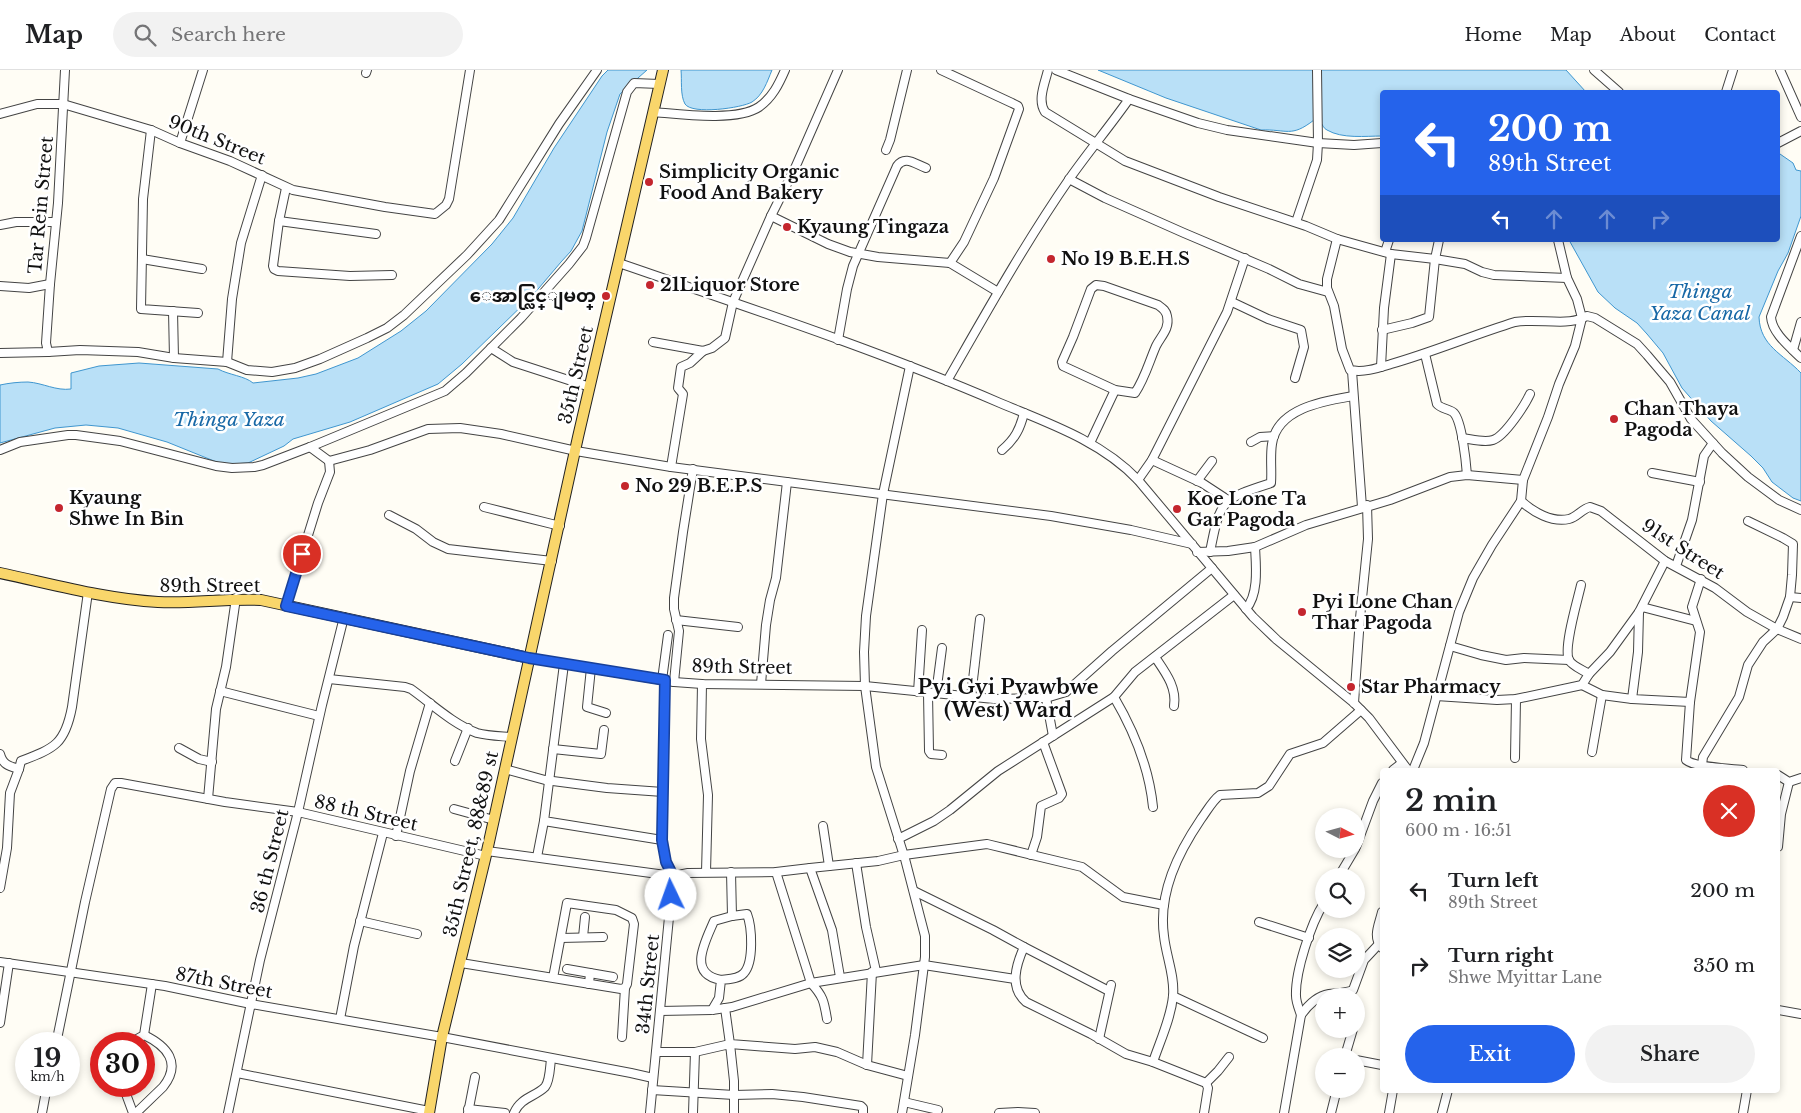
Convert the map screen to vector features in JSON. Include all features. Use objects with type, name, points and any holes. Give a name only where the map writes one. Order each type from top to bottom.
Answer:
[{"type":"main road","name":"35th Street","points":[[529,658],[663,70]]},
{"type":"main road","name":"89th Street","points":[[0,573],[88,592],[159,602],[236,598],[261,600],[529,658]]},
{"type":"main road","name":"35th Street, 88&89 st","points":[[429,1112],[442,1037],[487,854],[529,658]]},
{"type":"street","name":"Tar Rein Street","points":[[48,352],[46,343],[56,222],[65,70]]},
{"type":"street","points":[[180,143],[203,70]]},
{"type":"street","name":"90th Street","points":[[0,114],[37,104],[64,104],[151,130],[262,175],[286,188],[308,194],[435,214],[446,205],[449,199],[470,70]]},
{"type":"street","points":[[0,354],[80,350],[138,352],[174,358],[227,362],[247,370],[272,372],[295,368],[320,360],[367,338],[386,328],[404,315],[467,255],[499,220],[558,124],[597,70]]},
{"type":"street","points":[[653,112],[711,116],[746,112],[758,108],[769,98],[778,86],[785,70]]},
{"type":"street","points":[[671,467],[682,394],[678,388],[681,367],[690,363],[703,351],[712,348],[725,338],[733,302],[838,70]]},
{"type":"street","points":[[886,150],[907,70]]},
{"type":"street","points":[[941,70],[1018,106],[1019,109],[994,178],[964,242],[950,262]]},
{"type":"street","points":[[1048,70],[1041,106],[1045,112],[1124,161],[1219,197],[1296,222],[1337,239],[1388,253],[1465,264],[1494,276],[1567,278]]},
{"type":"street","points":[[1056,70],[1129,99],[1205,125],[1227,130],[1318,143],[1354,145],[1380,143]]},
{"type":"street","points":[[1296,222],[1317,160],[1317,70]]},
{"type":"street","points":[[1594,70],[1617,90]]},
{"type":"street","points":[[1727,90],[1733,70]]},
{"type":"street","points":[[1780,70],[1801,118]]},
{"type":"street","points":[[0,450],[20,442],[76,435],[120,441],[216,466],[254,468],[436,396],[458,381],[521,318],[583,246],[627,92],[634,83],[659,84]]},
{"type":"street","points":[[946,381],[998,292],[1069,179],[1129,99]]},
{"type":"street","points":[[151,130],[143,198],[141,309],[198,313]]},
{"type":"street","points":[[1780,142],[1801,131]]},
{"type":"street","points":[[838,340],[853,266],[896,166],[901,160],[905,160],[926,168]]},
{"type":"street","points":[[227,362],[232,299],[241,243],[262,175]]},
{"type":"street","points":[[1069,179],[1105,198],[1245,258],[1299,284],[1328,292]]},
{"type":"street","points":[[286,188],[279,221],[274,269],[278,271],[350,276],[392,275]]},
{"type":"street","points":[[771,216],[828,244],[858,254],[950,262],[998,292]]},
{"type":"street","points":[[279,221],[376,234]]},
{"type":"street","points":[[0,225],[16,222],[56,222]]},
{"type":"street","points":[[1801,236],[1770,317],[1777,332],[1801,358]]},
{"type":"street","points":[[1337,239],[1327,279],[1328,292],[1334,306],[1348,369],[1361,371],[1425,354],[1515,322],[1534,320],[1571,322],[1587,316],[1595,318],[1637,344],[1670,382],[1691,419],[1722,453],[1748,477],[1779,500],[1801,510]]},
{"type":"street","points":[[1382,366],[1382,330],[1388,242]]},
{"type":"street","points":[[1382,330],[1412,323],[1430,316],[1435,259],[1439,242]]},
{"type":"street","points":[[1414,768],[1424,743],[1459,612],[1473,578],[1521,501],[1523,480],[1582,325],[1577,299],[1567,278],[1558,242]]},
{"type":"street","points":[[1138,480],[1152,460],[1232,302],[1245,258]]},
{"type":"street","points":[[142,260],[202,269]]},
{"type":"street","points":[[618,263],[910,366],[1024,413],[1090,444],[1120,462],[1138,480],[1246,609],[1277,640],[1354,703],[1369,718],[1406,768]]},
{"type":"street","points":[[0,286],[28,288],[50,284]]},
{"type":"street","points":[[1096,285],[1104,286],[1158,305],[1164,309],[1167,315],[1168,324],[1165,333],[1157,343],[1142,383],[1135,393],[1116,390],[1063,366],[1062,362],[1091,289],[1096,285]]},
{"type":"street","points":[[1232,302],[1268,319],[1301,330],[1304,347],[1295,378]]},
{"type":"street","points":[[173,311],[174,358]]},
{"type":"street","points":[[1794,350],[1801,322]]},
{"type":"street","points":[[653,342],[703,351]]},
{"type":"street","points":[[491,348],[513,362],[590,387]]},
{"type":"street","points":[[1425,354],[1437,404],[1454,413],[1462,438],[1467,475]]},
{"type":"street","points":[[902,1113],[916,1035],[924,965],[925,936],[904,855],[876,767],[865,686],[864,652],[866,616],[883,494],[910,366]]},
{"type":"street","points":[[1352,371],[1368,540],[1354,703]]},
{"type":"street","points":[[1090,444],[1116,390]]},
{"type":"street","points":[[1462,438],[1493,440],[1500,436],[1524,406],[1530,394]]},
{"type":"street","points":[[1210,552],[1221,510],[1228,500],[1248,490],[1271,483],[1272,445],[1274,436],[1283,423],[1298,411],[1324,402],[1353,396]]},
{"type":"street","points":[[1002,450],[1016,437],[1024,413]]},
{"type":"street","points":[[329,461],[370,450],[421,431],[442,427],[501,434],[576,451],[671,467],[1051,516],[1131,530],[1192,544]]},
{"type":"street","points":[[1251,442],[1260,437],[1274,436]]},
{"type":"street","points":[[1676,566],[1688,532],[1704,456],[1714,443]]},
{"type":"street","points":[[286,606],[318,503],[330,472],[329,461],[310,447]]},
{"type":"street","points":[[1152,460],[1197,481],[1228,500]]},
{"type":"street","points":[[1197,481],[1212,461]]},
{"type":"street","points":[[674,682],[679,631],[674,598],[693,469]]},
{"type":"street","points":[[1652,473],[1700,482]]},
{"type":"street","points":[[1197,552],[1255,547],[1297,528],[1364,506],[1390,500],[1450,477],[1467,475],[1523,480]]},
{"type":"street","points":[[761,684],[766,625],[776,578],[787,482]]},
{"type":"street","name":"91st Street","points":[[1521,501],[1539,514],[1563,520],[1570,519],[1590,507],[1601,511],[1666,560],[1701,580],[1747,612],[1777,629],[1801,639]]},
{"type":"street","points":[[484,507],[560,526]]},
{"type":"street","points":[[389,515],[416,529],[433,542],[448,550],[552,561]]},
{"type":"street","points":[[1697,766],[1739,697],[1748,665],[1763,642],[1777,629],[1790,596],[1797,560],[1794,547],[1790,542],[1748,522]]},
{"type":"street","points":[[1246,609],[1252,603],[1254,591],[1255,547]]},
{"type":"street","points":[[1582,686],[1589,674],[1610,652],[1641,609],[1666,560]]},
{"type":"street","points":[[1053,736],[1046,698],[1066,692],[1212,568]]},
{"type":"street","points":[[1701,580],[1692,607],[1700,632],[1690,702],[1686,760],[1697,766],[1720,768]]},
{"type":"street","points":[[1569,660],[1570,635],[1581,585]]},
{"type":"street","points":[[0,888],[6,848],[10,793],[20,769],[21,761],[36,756],[54,746],[62,740],[65,734],[72,708],[88,592]]},
{"type":"street","points":[[898,839],[950,810],[998,771],[1114,697],[1135,672],[1234,595]]},
{"type":"street","points":[[1790,596],[1801,598]]},
{"type":"street","points":[[208,799],[216,710],[226,667],[236,598]]},
{"type":"street","points":[[1641,609],[1696,621]]},
{"type":"street","points":[[1632,699],[1641,609]]},
{"type":"street","name":"36 th Street","points":[[228,1113],[251,1004],[344,617]]},
{"type":"street","points":[[971,698],[980,619]]},
{"type":"street","points":[[676,620],[738,627]]},
{"type":"street","points":[[918,692],[922,630]]},
{"type":"street","name":"34th Street","points":[[650,1113],[673,876],[666,862],[662,840],[664,680],[668,635]]},
{"type":"street","points":[[1450,646],[1481,656],[1506,660],[1524,658],[1569,660],[1589,674]]},
{"type":"street","points":[[942,648],[932,693],[929,751],[931,754],[942,755]]},
{"type":"street","points":[[1155,657],[1172,686],[1175,698],[1174,706]]},
{"type":"street","name":"89th Street","points":[[529,658],[674,682],[865,686],[971,698],[1046,698]]},
{"type":"street","points":[[537,857],[544,821],[564,664]]},
{"type":"street","points":[[591,668],[587,707],[606,713]]},
{"type":"street","points":[[329,679],[404,686],[468,728],[487,735],[512,737]]},
{"type":"street","points":[[702,684],[701,739],[708,795],[706,872]]},
{"type":"street","points":[[1436,696],[1497,700],[1516,699],[1582,686],[1602,695],[1632,699],[1690,702]]},
{"type":"street","points":[[220,691],[319,716]]},
{"type":"street","points":[[1592,752],[1602,695]]},
{"type":"street","points":[[1114,697],[1125,715],[1142,756],[1152,791],[1154,807]]},
{"type":"street","points":[[1515,758],[1516,699]]},
{"type":"street","points":[[396,836],[410,771],[430,704]]},
{"type":"street","points":[[1153,1062],[1173,996],[1171,973],[1163,934],[1164,905],[1174,864],[1181,851],[1217,797],[1222,794],[1258,793],[1264,790],[1270,786],[1290,754],[1323,743],[1361,710]]},
{"type":"street","points":[[455,761],[468,728]]},
{"type":"street","points":[[553,748],[601,754],[604,730]]},
{"type":"street","points":[[1031,856],[1037,837],[1041,806],[1059,798],[1062,794],[1043,742]]},
{"type":"street","points":[[179,748],[212,762]]},
{"type":"street","points":[[0,754],[2,761],[6,765],[20,769]]},
{"type":"street","points":[[1396,768],[1402,762]]},
{"type":"street","points":[[505,769],[549,780],[607,788],[664,792]]},
{"type":"street","points":[[1780,776],[1789,782]]},
{"type":"street","points":[[1789,782],[1801,778]]},
{"type":"street","name":"88 th Street","points":[[72,972],[85,902],[111,789],[115,784],[121,782],[208,799],[298,812],[396,836],[487,854],[537,857],[673,876],[706,872],[776,872],[856,864],[904,855],[987,844],[1082,867],[1123,897],[1164,905]]},
{"type":"street","points":[[1780,825],[1789,782]]},
{"type":"street","points":[[1365,823],[1380,787]]},
{"type":"street","points":[[454,809],[494,820]]},
{"type":"street","points":[[544,821],[662,840]]},
{"type":"street","points":[[823,826],[829,866]]},
{"type":"street","points":[[340,1019],[354,946],[383,833]]},
{"type":"street","points":[[856,864],[874,972],[867,1064]]},
{"type":"street","points":[[810,868],[832,930],[840,977]]},
{"type":"street","points":[[731,872],[732,916]]},
{"type":"street","points":[[776,872],[811,982],[821,993],[826,1019]]},
{"type":"street","points":[[914,891],[1110,988],[1100,1039]]},
{"type":"street","points":[[553,978],[566,903],[616,910],[632,918],[634,924],[627,984],[624,988],[622,1037]]},
{"type":"street","points":[[744,914],[748,917],[752,944],[748,966],[743,974],[736,978],[722,980],[711,978],[701,967],[704,943],[714,921],[732,916],[744,914]]},
{"type":"street","points":[[582,938],[584,917]]},
{"type":"street","points":[[1301,1015],[1296,998],[1296,988],[1310,930],[1315,918]]},
{"type":"street","points":[[1380,920],[1376,936],[1380,944]]},
{"type":"street","points":[[360,921],[417,934]]},
{"type":"street","points":[[1259,922],[1309,938]]},
{"type":"street","points":[[561,938],[604,937]]},
{"type":"street","points":[[1024,947],[1017,961],[1015,979],[1020,995],[1026,1002],[1126,1054],[1153,1062],[1206,1083]]},
{"type":"street","points":[[1356,988],[1364,960],[1380,947]]},
{"type":"street","name":"87th Street","points":[[0,962],[152,984],[251,1004],[631,1072],[653,1078]]},
{"type":"street","points":[[0,1023],[1,1004],[10,963]]},
{"type":"street","points":[[461,963],[624,988]]},
{"type":"street","points":[[660,1011],[725,1008],[742,1005],[811,982],[924,965],[1015,979]]},
{"type":"street","points":[[568,969],[613,977]]},
{"type":"street","points":[[59,1032],[72,972]]},
{"type":"street","points":[[589,984],[590,973]]},
{"type":"street","points":[[712,1010],[719,998],[722,980]]},
{"type":"street","points":[[144,1032],[152,984]]},
{"type":"street","points":[[1173,996],[1263,1038]]},
{"type":"street","points":[[1284,1113],[1301,1015],[1308,1004],[1315,1000]]},
{"type":"street","points":[[725,1008],[730,1044],[734,1113]]},
{"type":"street","points":[[1780,1010],[1801,1014]]},
{"type":"street","points":[[155,1040],[170,1054],[172,1062],[167,1082],[155,1093]]},
{"type":"street","points":[[656,1052],[695,1052],[730,1044],[795,1049],[815,1047],[837,1052],[867,1064],[908,1076]]},
{"type":"street","points":[[693,1113],[695,1052]]},
{"type":"street","points":[[1206,1083],[1229,1057]]},
{"type":"street","points":[[514,1113],[518,1106],[544,1087],[547,1082],[551,1058]]},
{"type":"street","points":[[1365,1062],[1380,1065]]},
{"type":"street","points":[[237,1073],[429,1112]]},
{"type":"street","points":[[474,1077],[468,1111],[505,1113]]},
{"type":"street","points":[[1204,1113],[1208,1092],[1206,1083]]},
{"type":"street","points":[[652,1090],[734,1096],[772,1094],[803,1097],[861,1106],[863,1113]]},
{"type":"street","points":[[1389,1113],[1392,1093]]},
{"type":"street","points":[[1442,1113],[1447,1093]]},
{"type":"street","points":[[1743,1113],[1746,1093]]},
{"type":"street","points":[[42,1113],[45,1097]]},
{"type":"street","points":[[127,1097],[134,1113],[151,1097]]},
{"type":"street","points":[[1331,1113],[1335,1098]]},
{"type":"street","points":[[904,1102],[938,1110]]},
{"type":"street","points":[[999,1113],[1034,1113]]},
{"type":"water","name":"Thinga Yaza","points":[[608,70],[647,70],[620,94],[607,132],[582,231],[571,251],[533,295],[462,364],[438,384],[350,422],[293,439],[284,446],[248,463],[219,463],[167,442],[118,428],[86,425],[55,428],[0,443],[0,385],[28,382],[60,389],[71,389],[71,373],[99,366],[139,363],[218,369],[253,383],[316,374],[358,358],[401,331],[426,311],[492,244],[513,218],[554,148],[602,76]]},
{"type":"water","points":[[681,70],[772,70],[762,92],[752,102],[728,108],[707,110],[689,107],[685,104],[682,92]]},
{"type":"water","points":[[1098,70],[1566,70],[1584,90],[1380,90],[1380,136],[1340,135],[1325,129],[1320,121],[1314,120],[1294,131],[1261,130],[1166,98]]},
{"type":"water","name":"Thinga Yaza Canal","points":[[1780,154],[1793,163],[1796,170],[1801,171],[1801,216],[1788,253],[1778,271],[1759,317],[1760,327],[1768,342],[1801,373],[1801,501],[1793,498],[1772,482],[1763,468],[1751,456],[1711,421],[1682,388],[1663,353],[1647,334],[1637,323],[1615,308],[1598,292],[1570,242],[1780,242]]},
{"type":"place","name":"Simplicity Organic Food And Bakery","points":[[649,182]]},
{"type":"place","name":"Kyaung Tingaza","points":[[787,227]]},
{"type":"place","name":"No 19 B.E.H.S","points":[[1051,259]]},
{"type":"place","name":"21Liquor Store","points":[[650,285]]},
{"type":"place","name":"ေအာင္လြင္ျမတ္","points":[[606,296]]},
{"type":"place","name":"Chan Thaya Pagoda","points":[[1614,419]]},
{"type":"place","name":"No 29 B.E.P.S","points":[[625,486]]},
{"type":"place","name":"Kyaung Shwe In Bin","points":[[59,508]]},
{"type":"place","name":"Koe Lone Ta Gar Pagoda","points":[[1177,509]]},
{"type":"place","name":"Pyi Lone Chan Thar Pagoda","points":[[1302,612]]},
{"type":"place","name":"Star Pharmacy","points":[[1351,687]]},
{"type":"district","name":"Pyi Gyi Pyawbwe (West) Ward","points":[[1008,698]]},
{"type":"route","points":[[302,554],[286,606],[529,658],[665,680],[662,840],[668,869],[673,876],[671,895]]}]
